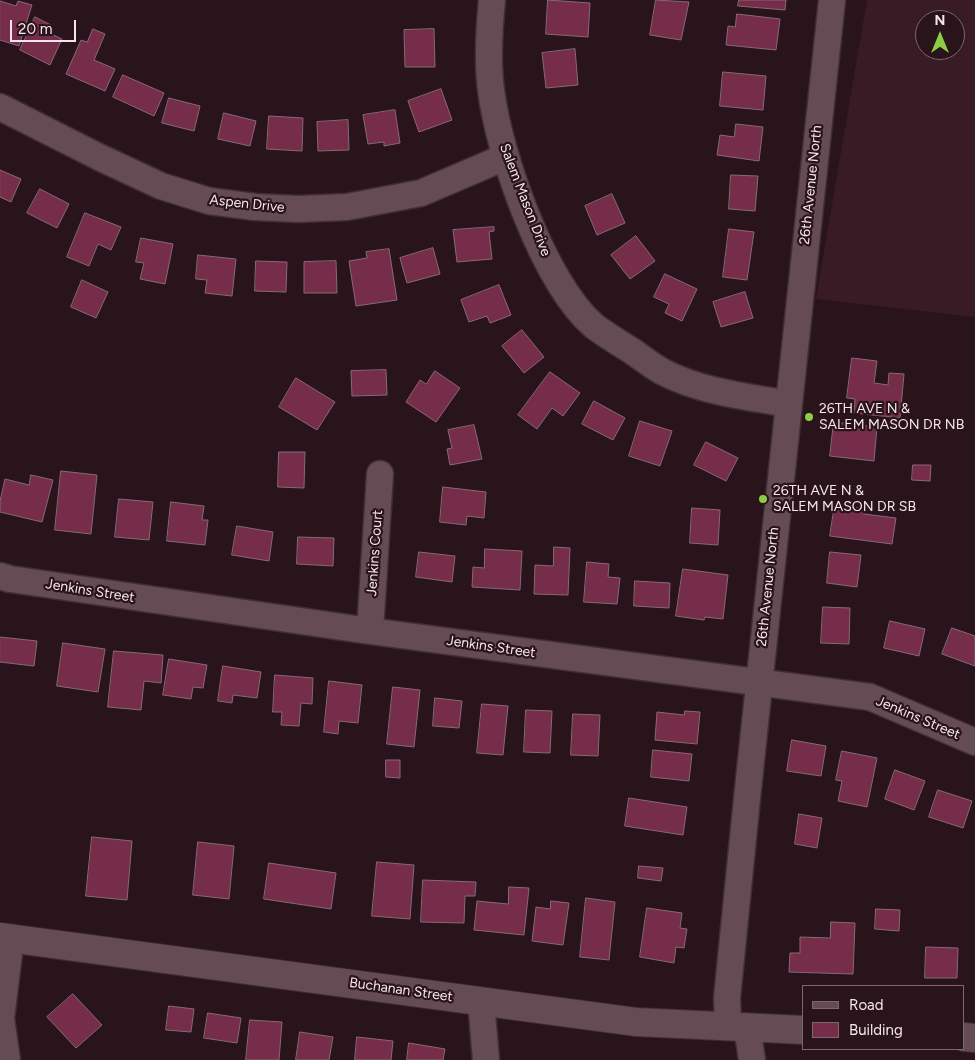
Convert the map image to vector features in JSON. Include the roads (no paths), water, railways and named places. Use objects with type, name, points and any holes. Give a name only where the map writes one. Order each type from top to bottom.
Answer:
[{"type":"street","name":"Salem Mason Drive","points":[[492,0],[488,48],[491,91],[505,157],[534,233],[550,266],[571,299],[594,325],[663,372],[709,390],[787,404]]},
{"type":"street","name":"26th Avenue North","points":[[752,1060],[727,998],[787,404],[832,0]]},
{"type":"street","name":"Aspen Drive","points":[[0,107],[101,158],[162,186],[208,201],[255,207],[298,209],[347,207],[422,193],[505,157]]},
{"type":"street","name":"Jenkins Court","points":[[370,631],[380,474]]},
{"type":"street","name":"Jenkins Street","points":[[0,576],[121,596],[370,631],[870,697],[975,742]]},
{"type":"street","name":"Buchanan Street","points":[[6,937],[636,1022],[802,1030]]},
{"type":"street","points":[[6,937],[1,1018],[7,1060]]},
{"type":"street","points":[[481,1001],[486,1060]]},
{"type":"place","name":"26TH AVE N & SALEM MASON DR NB","points":[[809,417]]},
{"type":"place","name":"26TH AVE N & SALEM MASON DR SB","points":[[763,499]]}]
